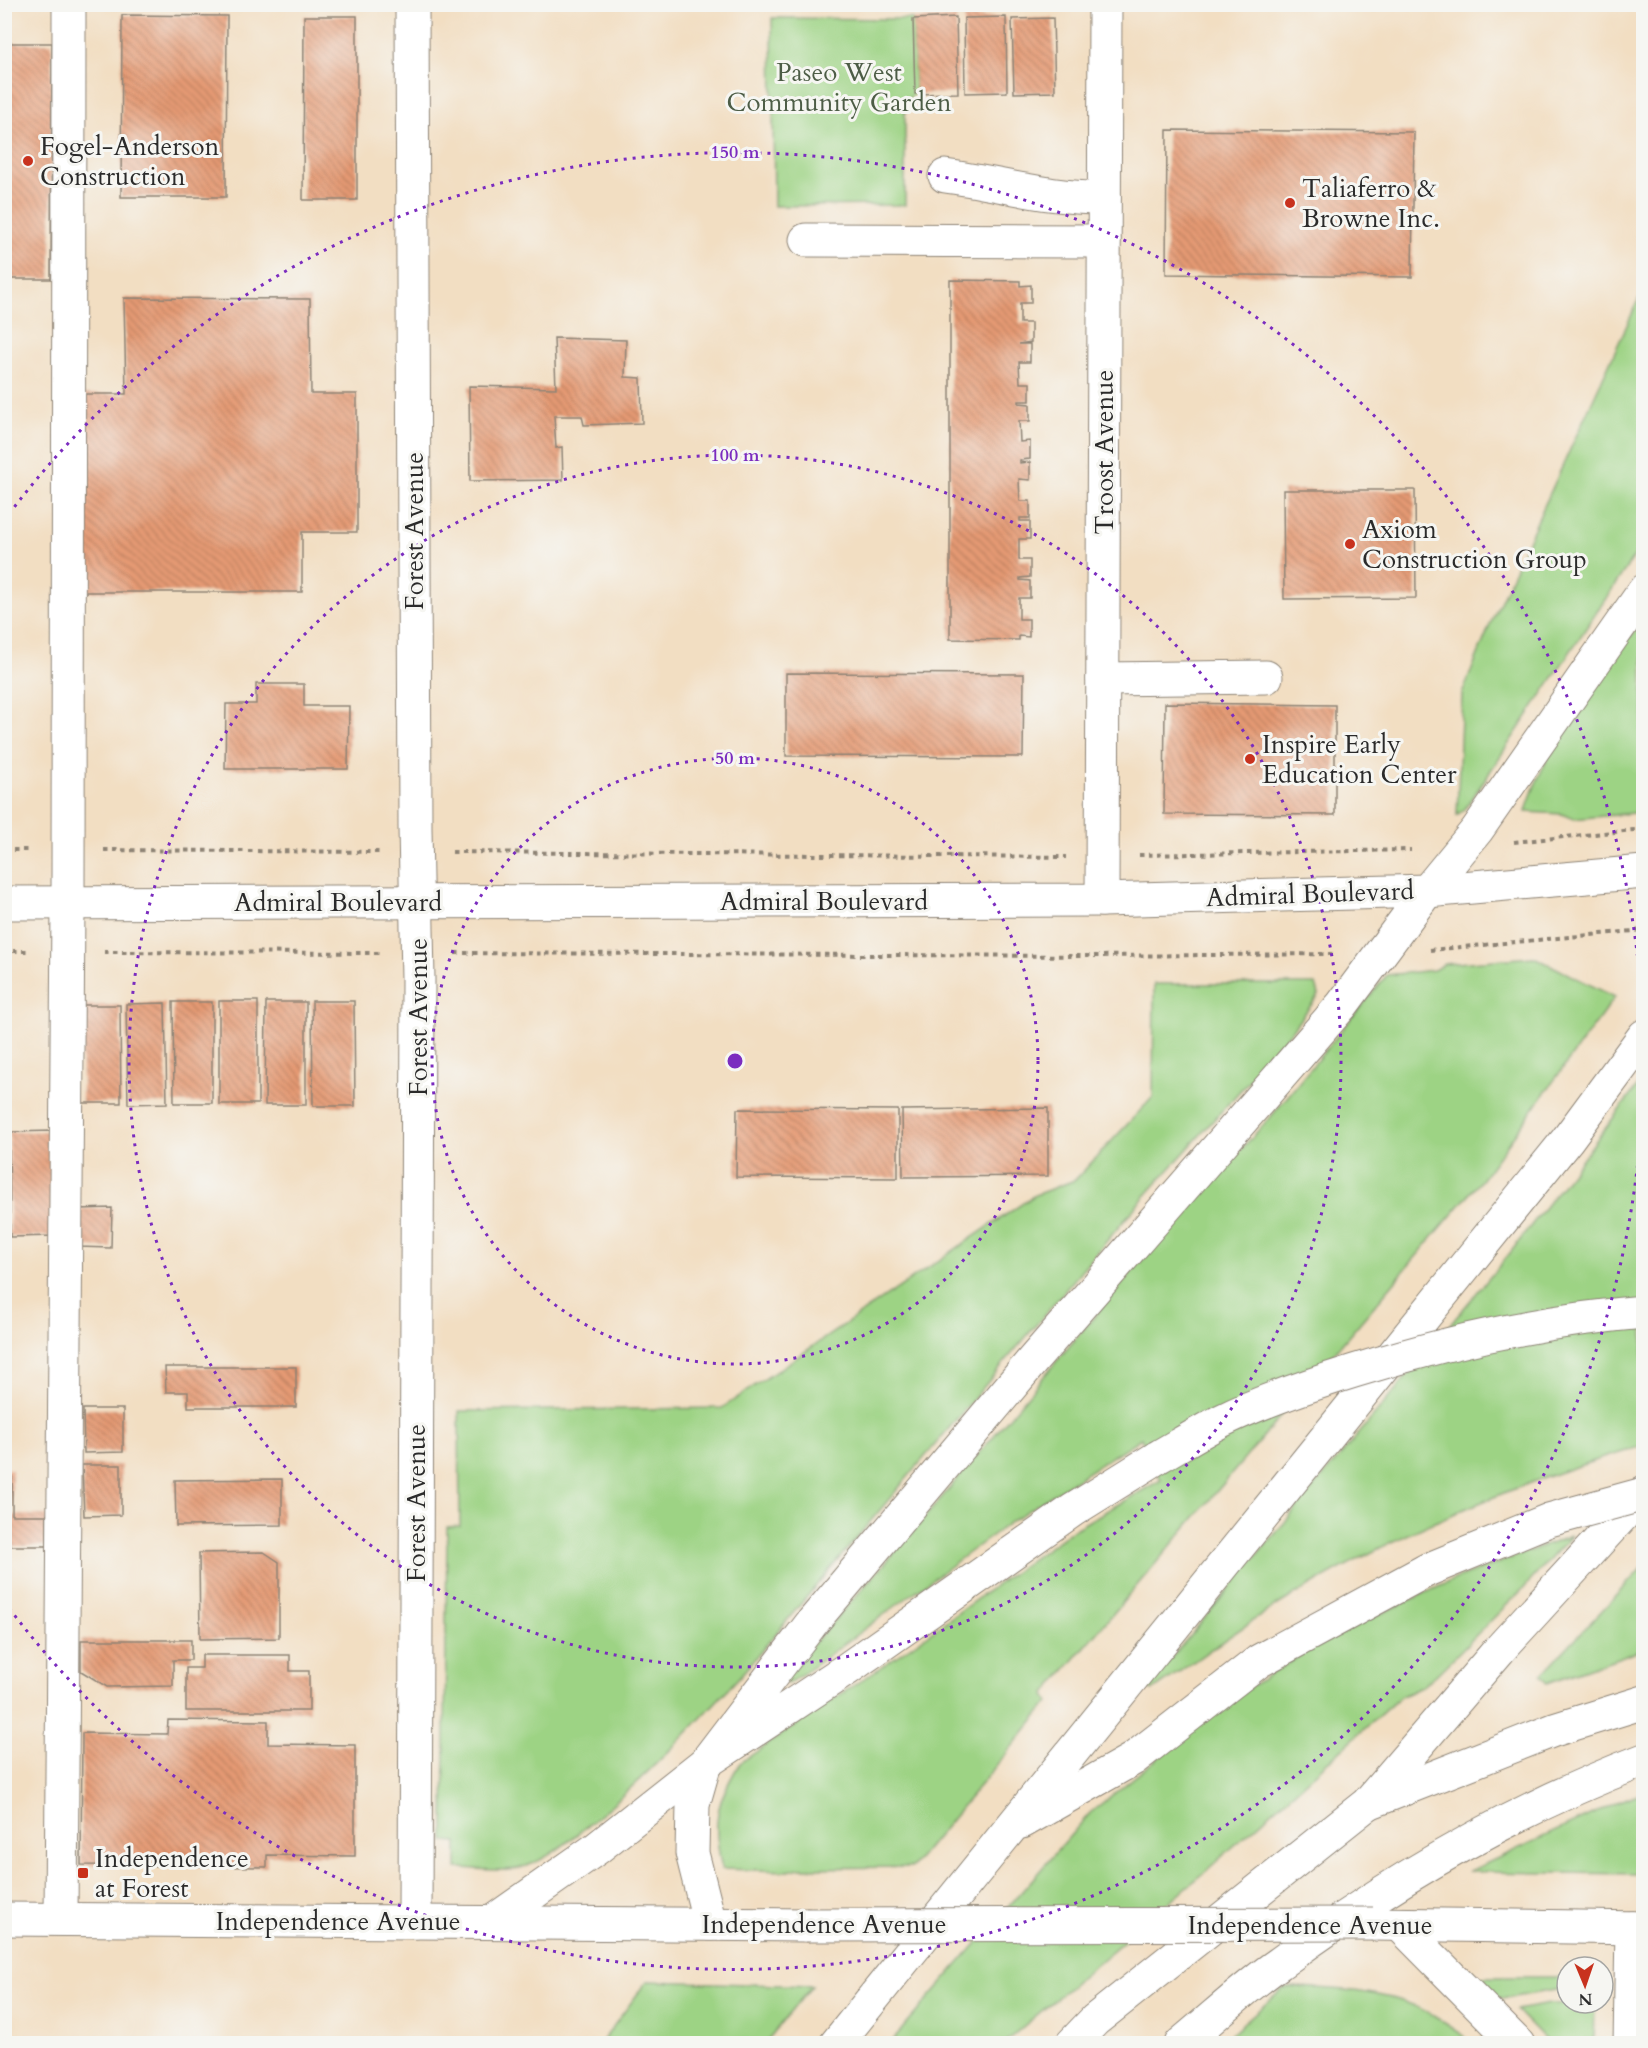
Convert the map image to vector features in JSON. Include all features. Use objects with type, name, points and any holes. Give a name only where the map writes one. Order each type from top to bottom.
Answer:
[{"type":"main road","points":[[61,1919],[68,903],[69,4]]},
{"type":"main road","name":"Forest Avenue","points":[[412,4],[418,953],[415,1922]]},
{"type":"main road","name":"Troost Avenue","points":[[1102,900],[1105,4]]},
{"type":"main road","points":[[945,176],[997,183],[1064,198],[1104,198]]},
{"type":"main road","points":[[806,240],[1104,241]]},
{"type":"main road","points":[[710,1924],[692,1853],[693,1805],[705,1763],[811,1624],[1033,1360],[1342,1005],[1380,951],[1466,846],[1644,591]]},
{"type":"main road","points":[[1103,679],[1266,677]]},
{"type":"main road","name":"Admiral Boulevard","points":[[4,903],[1102,900],[1427,891],[1644,872]]},
{"type":"main road","points":[[836,2043],[1567,1140],[1644,1036]]},
{"type":"main road","points":[[492,1922],[596,1849],[705,1763],[847,1669],[1073,1510],[1158,1457],[1222,1421],[1292,1392],[1407,1354],[1497,1331],[1583,1317],[1644,1312]]},
{"type":"main road","points":[[1006,1831],[1133,1759],[1259,1661],[1427,1570],[1549,1520],[1644,1493]]},
{"type":"main road","points":[[1072,2043],[1095,2020],[1366,1803],[1500,1649],[1644,1493]]},
{"type":"main road","points":[[1366,1803],[1554,1730],[1644,1702]]},
{"type":"main road","points":[[1181,2043],[1278,1964],[1384,1891],[1453,1849],[1540,1803],[1644,1760]]},
{"type":"main road","name":"Independence Avenue","points":[[4,1919],[1638,1928]]},
{"type":"main road","points":[[1386,1925],[1518,2043]]},
{"type":"main road","points":[[1630,2043],[1638,1928]]},
{"type":"path","points":[[4,850],[1102,856],[1409,850],[1644,829]]},
{"type":"path","points":[[4,951],[1294,955],[1380,951],[1416,952],[1644,930]]},
{"type":"green space","name":"Paseo West Community Garden","points":[[772,18],[913,19],[915,94],[905,101],[905,205],[774,206]]},
{"type":"green space","points":[[1643,290],[1643,543],[1465,809],[1457,815],[1462,694],[1492,620]]},
{"type":"green space","points":[[1643,619],[1643,812],[1574,819],[1562,814],[1526,812],[1534,788],[1560,737]]},
{"type":"green space","points":[[1534,957],[1615,997],[1482,1179],[1061,1675],[1045,1695],[1049,1702],[912,1867],[799,1868],[789,1871],[722,1869],[717,1839],[718,1814],[725,1790],[740,1763],[910,1647],[1073,1530],[1161,1480],[1141,1438],[1013,1520],[807,1671],[787,1684],[782,1679],[904,1542],[1153,1247],[1274,1113],[1387,975],[1434,970],[1444,964]]},
{"type":"green space","points":[[1154,984],[1316,984],[1319,995],[1274,1053],[1138,1204],[741,1675],[670,1750],[586,1827],[541,1860],[515,1869],[457,1868],[457,1842],[444,1841],[447,1527],[460,1526],[459,1411],[722,1408],[1035,1195],[1075,1180],[1153,1097]]},
{"type":"green space","points":[[1643,1079],[1643,1446],[1509,1491],[1379,1548],[1277,1605],[1152,1691],[1147,1687],[1510,1253]]},
{"type":"green space","points":[[1571,1536],[1526,1586],[1436,1675],[1421,1687],[1400,1697],[1207,1870],[1004,2043],[889,2044],[1090,1813],[1227,1702],[1302,1654],[1372,1618],[1455,1579]]},
{"type":"green space","points":[[1643,1567],[1643,1649],[1547,1683],[1541,1675]]},
{"type":"green space","points":[[1643,1792],[1643,1874],[1468,1872],[1620,1801]]},
{"type":"green space","points":[[1477,1977],[1555,1977],[1555,1990],[1502,1999],[1476,1981]]},
{"type":"green space","points":[[647,1981],[812,1986],[765,2043],[601,2043]]},
{"type":"green space","points":[[1295,1987],[1356,1991],[1400,2001],[1430,2014],[1475,2043],[1220,2043],[1283,1989]]},
{"type":"green space","points":[[1555,2004],[1555,2015],[1595,2015],[1594,2043],[1548,2043],[1516,2010]]},
{"type":"green space","points":[[1485,2037],[1492,2043],[1475,2043]]},
{"type":"building","points":[[122,15],[227,16],[226,197],[121,197]]},
{"type":"building","points":[[304,16],[357,16],[357,200],[303,200]]},
{"type":"building","points":[[956,17],[958,93],[915,94],[913,19]]},
{"type":"building","points":[[1006,17],[1007,92],[965,93],[964,18]]},
{"type":"building","points":[[1053,18],[1055,92],[1014,93],[1012,19]]},
{"type":"building","name":"Fogel-Anderson Construction","points":[[4,43],[52,43],[51,279],[4,279]]},
{"type":"building","name":"Taliaferro & Browne Inc.","points":[[1167,130],[1414,132],[1412,277],[1166,274]]},
{"type":"building","points":[[950,280],[1020,281],[1020,286],[1031,285],[1031,303],[1020,303],[1020,323],[1031,323],[1031,342],[1019,344],[1030,344],[1030,362],[1019,362],[1020,383],[1030,383],[1030,401],[1019,401],[1019,403],[1030,404],[1030,421],[1019,421],[1020,442],[1030,441],[1030,459],[1020,460],[1020,463],[1030,462],[1030,480],[1019,479],[1020,501],[1030,501],[1030,518],[1020,518],[1020,521],[1030,521],[1030,539],[1019,539],[1019,560],[1030,560],[1030,577],[1020,578],[1020,580],[1030,581],[1030,598],[1019,598],[1019,619],[1029,619],[1029,637],[1019,636],[1019,640],[950,639]]},
{"type":"building","points":[[124,298],[310,299],[311,394],[357,394],[357,532],[302,532],[302,592],[79,592],[79,394],[126,394]]},
{"type":"building","points":[[554,338],[626,340],[625,377],[641,378],[642,423],[584,425],[582,416],[554,416],[556,448],[562,447],[563,480],[470,481],[469,386],[556,388]]},
{"type":"building","name":"Axiom Construction Group","points":[[1283,490],[1415,490],[1416,598],[1284,599]]},
{"type":"building","points":[[786,673],[1024,674],[1023,757],[786,756]]},
{"type":"building","points":[[256,684],[304,684],[304,706],[349,706],[348,769],[225,769],[226,704],[256,704]]},
{"type":"building","name":"Inspire Early Education Center","points":[[1165,703],[1335,705],[1335,815],[1164,814]]},
{"type":"building","points":[[219,1001],[258,1001],[258,1104],[219,1104]]},
{"type":"building","points":[[312,1001],[354,1001],[355,1106],[313,1106]]},
{"type":"building","points":[[173,1002],[212,1002],[212,1103],[174,1103]]},
{"type":"building","points":[[266,1002],[306,1002],[306,1105],[265,1105]]},
{"type":"building","points":[[165,1003],[167,1103],[128,1104],[126,1004]]},
{"type":"building","points":[[81,1005],[120,1005],[121,1103],[82,1103]]},
{"type":"building","points":[[1048,1108],[1048,1176],[903,1177],[902,1110]]},
{"type":"building","points":[[737,1109],[898,1110],[898,1178],[736,1177]]},
{"type":"building","points":[[54,1131],[55,1236],[10,1237],[9,1132]]},
{"type":"building","points":[[112,1208],[111,1248],[78,1247],[78,1209]]},
{"type":"building","points":[[165,1367],[296,1367],[296,1407],[188,1407],[188,1392],[166,1392]]},
{"type":"building","points":[[83,1409],[123,1409],[123,1452],[84,1453]]},
{"type":"building","points":[[82,1465],[121,1465],[121,1515],[84,1516]]},
{"type":"building","points":[[4,1469],[12,1469],[12,1515],[47,1515],[47,1546],[4,1546]]},
{"type":"building","points":[[282,1479],[282,1525],[176,1526],[175,1480]]},
{"type":"building","points":[[264,1552],[279,1562],[279,1638],[200,1639],[199,1553]]},
{"type":"building","points":[[81,1640],[191,1640],[191,1660],[173,1660],[173,1686],[107,1687],[81,1671]]},
{"type":"building","points":[[202,1655],[290,1655],[290,1671],[309,1671],[309,1711],[186,1711],[186,1668],[202,1668]]},
{"type":"building","points":[[168,1720],[268,1721],[268,1744],[355,1745],[355,1856],[267,1855],[267,1867],[81,1865],[82,1733],[167,1734]]},
{"type":"place","name":"Fogel-Anderson Construction","points":[[28,161]]},
{"type":"place","name":"Taliaferro & Browne Inc.","points":[[1290,203]]},
{"type":"place","name":"Axiom Construction Group","points":[[1350,544]]},
{"type":"place","name":"Inspire Early Education Center","points":[[1250,759]]},
{"type":"place","name":"Independence at Forest","points":[[83,1873]]}]
